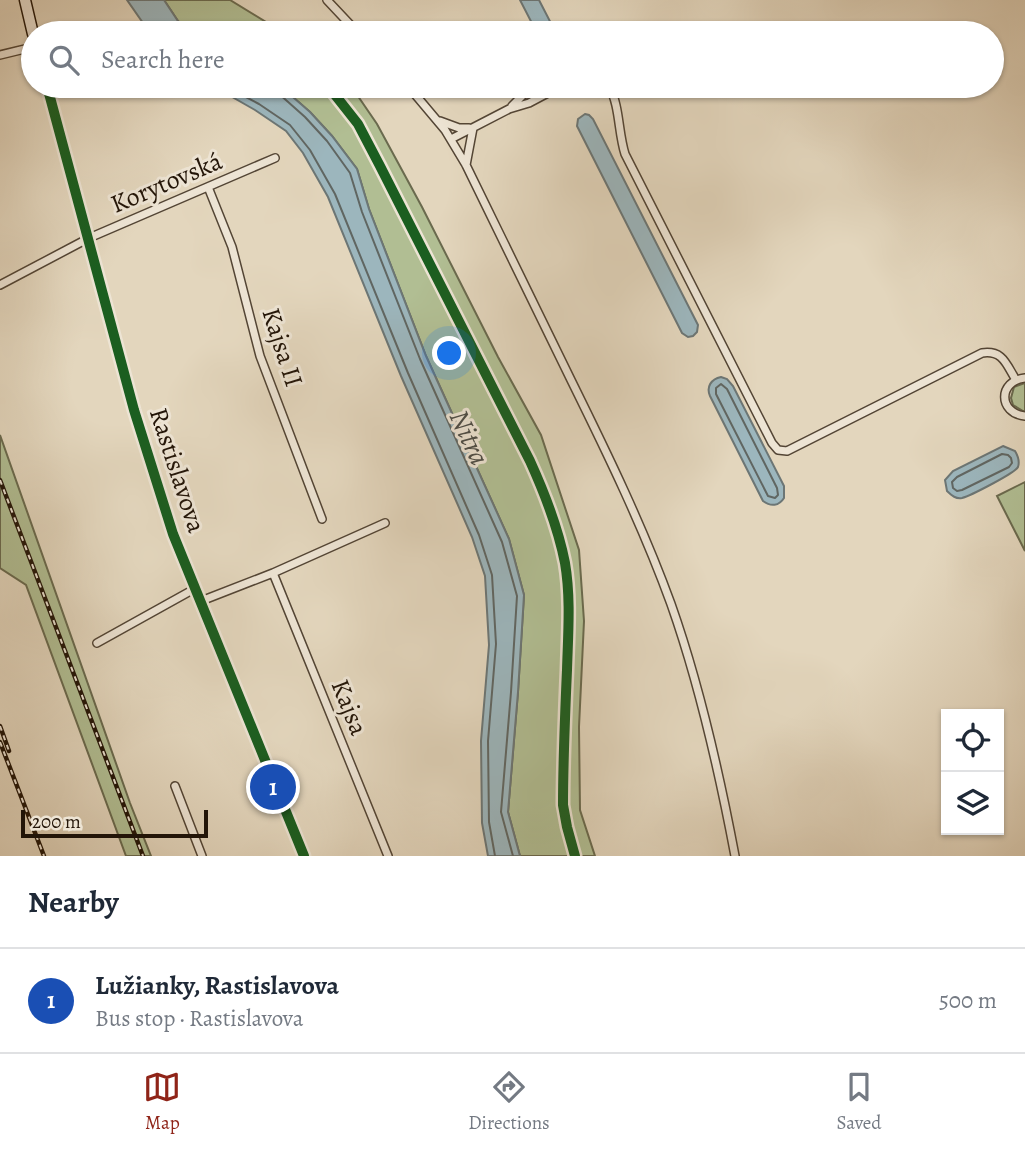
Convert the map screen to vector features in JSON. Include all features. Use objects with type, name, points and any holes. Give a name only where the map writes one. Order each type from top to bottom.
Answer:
[{"type":"street","points":[[25,0],[30,21]]},
{"type":"street","points":[[327,0],[347,21]]},
{"type":"street","points":[[0,55],[21,50]]},
{"type":"street","name":"Rastislavova","points":[[50,98],[152,470],[173,534],[304,856]]},
{"type":"street","points":[[418,98],[451,139],[466,165],[601,440],[643,534],[671,604],[709,732],[735,856]]},
{"type":"street","points":[[509,109],[520,98]]},
{"type":"street","points":[[451,139],[509,109],[538,98]]},
{"type":"street","points":[[613,98],[625,154],[766,432],[778,450],[787,451],[982,353],[992,352],[1001,356],[1016,380]]},
{"type":"street","points":[[438,121],[459,128],[473,128]]},
{"type":"street","points":[[466,165],[473,128]]},
{"type":"street","name":"Korytovská","points":[[0,285],[89,238],[275,158]]},
{"type":"street","name":"Kajsa II","points":[[208,187],[232,247],[260,356],[322,519]]},
{"type":"street","points":[[1024,417],[1014,414],[1008,408],[1005,392],[1016,380],[1025,379]]},
{"type":"street","points":[[201,601],[273,573],[385,523]]},
{"type":"street","name":"Kajsa","points":[[273,573],[388,856]]},
{"type":"street","points":[[97,643],[196,588]]},
{"type":"street","points":[[175,786],[202,856]]},
{"type":"green space","points":[[164,0],[230,0],[264,21],[178,21]]},
{"type":"green space","points":[[294,98],[359,98],[377,124],[422,207],[541,435],[579,550],[584,621],[579,727],[580,810],[595,856],[520,856],[508,812],[524,595],[509,539],[426,356],[369,209],[357,169],[310,112]]},
{"type":"green space","points":[[1025,383],[1023,411],[1013,405],[1011,398],[1014,387]]},
{"type":"green space","points":[[0,435],[151,856],[126,856],[26,585],[0,568]]},
{"type":"green space","points":[[1025,482],[1025,551],[997,496]]},
{"type":"water","points":[[127,0],[164,0],[178,21],[142,21]]},
{"type":"water","points":[[520,0],[539,0],[550,21],[531,21]]},
{"type":"water","points":[[234,98],[294,98],[332,136],[357,169],[369,209],[426,356],[509,539],[524,595],[508,812],[520,856],[488,856],[482,823],[481,741],[489,645],[485,576],[472,537],[401,376],[328,197],[303,153],[286,131]]},
{"type":"water","points":[[585,114],[593,119],[698,325],[693,336],[688,337],[682,333],[577,126],[578,119]]},
{"type":"water","points":[[721,377],[733,386],[784,486],[784,498],[775,505],[763,501],[710,396],[710,384]]},
{"type":"water","points":[[1003,446],[1016,453],[1019,463],[1015,470],[962,498],[954,497],[947,491],[945,480],[953,471]]},
{"type":"railway","points":[[0,480],[143,856]]},
{"type":"railway","points":[[0,726],[9,751]]},
{"type":"railway","points":[[0,742],[44,856]]},
{"type":"cycle path","points":[[50,98],[134,410],[173,534],[304,856]]},
{"type":"cycle path","points":[[337,98],[358,124],[380,166],[530,461],[555,524],[565,563],[568,590],[563,805],[575,856]]},
{"type":"place","name":"Lužianky, Rastislavova","points":[[273,787]]},
{"type":"water label","name":"Nitra","points":[[470,437]]}]
